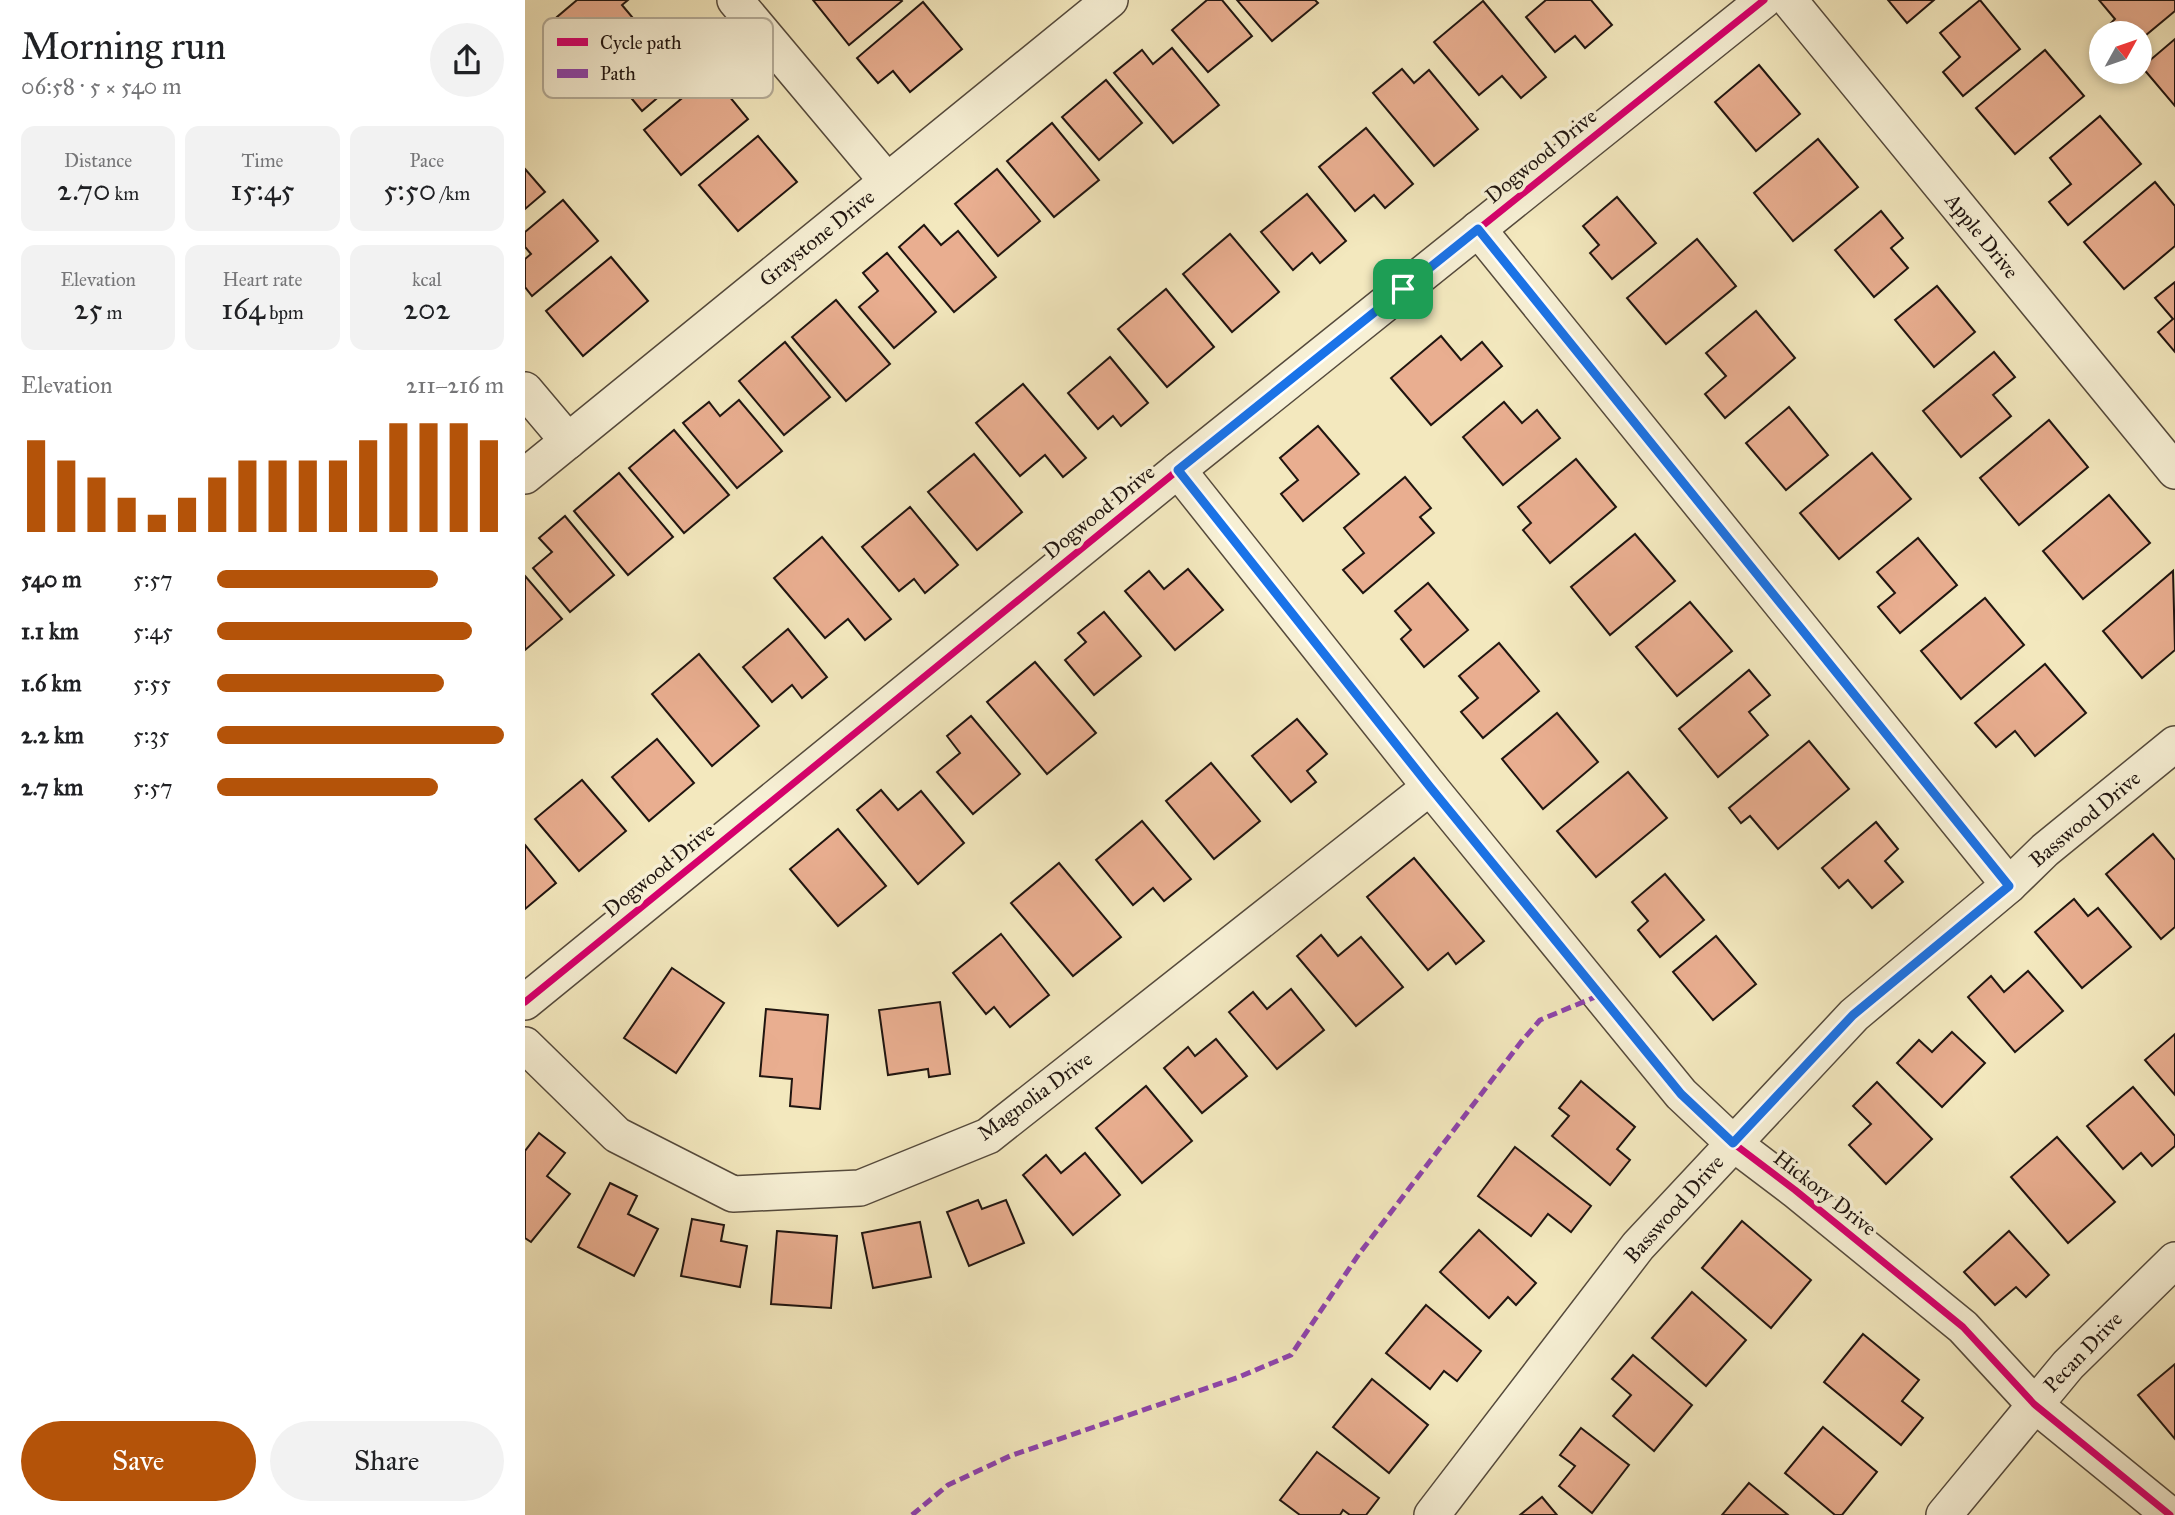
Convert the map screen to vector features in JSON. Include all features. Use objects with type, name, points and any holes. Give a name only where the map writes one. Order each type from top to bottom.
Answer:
[{"type":"street","points":[[735,0],[750,18]]},
{"type":"street","name":"Graystone Drive","points":[[525,476],[1110,0]]},
{"type":"street","name":"Dogwood Drive","points":[[525,1002],[1178,470],[1764,0]]},
{"type":"street","name":"Apple Drive","points":[[1789,0],[2175,471]]},
{"type":"street","points":[[773,45],[887,181]]},
{"type":"street","points":[[1478,229],[2009,886]]},
{"type":"street","points":[[525,390],[568,441]]},
{"type":"street","name":"Hickory Drive","points":[[1178,470],[1430,787],[1681,1094],[1733,1143],[1963,1327],[2035,1404],[2170,1515]]},
{"type":"street","name":"Basswood Drive","points":[[1432,1515],[1638,1246],[1853,1015],[2009,886],[2045,850],[2175,744]]},
{"type":"street","name":"Magnolia Drive","points":[[525,1045],[617,1135],[733,1194],[860,1188],[988,1136],[1430,787]]},
{"type":"street","name":"Pecan Drive","points":[[1944,1515],[2068,1365],[2175,1260]]},
{"type":"building","points":[[577,0],[628,0],[622,5],[633,18],[558,18]]},
{"type":"building","points":[[813,0],[901,0],[902,1],[849,45]]},
{"type":"building","points":[[1207,0],[1222,0],[1252,36],[1208,72],[1172,30]]},
{"type":"building","points":[[1237,0],[1315,0],[1318,3],[1272,41]]},
{"type":"building","points":[[1546,0],[1591,0],[1612,25],[1585,48],[1575,36],[1555,52],[1526,17]]},
{"type":"building","points":[[1888,0],[1934,0],[1907,23]]},
{"type":"building","points":[[1980,0],[2020,49],[1963,96],[1943,72],[1960,57],[1940,33]]},
{"type":"building","points":[[2099,0],[2175,0],[2175,11],[2153,29],[2153,21],[2113,21],[2115,19]]},
{"type":"building","points":[[1483,1],[1546,77],[1521,98],[1502,76],[1479,95],[1434,42]]},
{"type":"building","points":[[923,2],[962,49],[910,92],[893,71],[878,83],[857,58]]},
{"type":"building","points":[[2175,39],[2175,106],[2153,80],[2153,58]]},
{"type":"building","points":[[1172,48],[1219,105],[1173,143],[1114,73],[1142,50],[1153,64]]},
{"type":"building","points":[[2045,50],[2084,96],[2015,154],[1976,108]]},
{"type":"building","points":[[1759,65],[1800,114],[1756,151],[1715,102]]},
{"type":"building","points":[[1402,69],[1414,83],[1429,70],[1478,129],[1434,166],[1373,93]]},
{"type":"building","points":[[1106,80],[1142,123],[1099,160],[1062,117]]},
{"type":"building","points":[[631,98],[657,98],[642,111]]},
{"type":"building","points":[[682,98],[731,98],[748,119],[681,175],[644,130]]},
{"type":"building","points":[[2100,116],[2141,164],[2068,225],[2049,202],[2071,184],[2050,158]]},
{"type":"building","points":[[1052,123],[1099,180],[1054,217],[1007,161]]},
{"type":"building","points":[[1366,128],[1413,184],[1385,208],[1374,195],[1355,211],[1319,167]]},
{"type":"building","points":[[758,136],[797,182],[738,231],[699,185]]},
{"type":"building","points":[[1818,139],[1858,187],[1793,241],[1754,193]]},
{"type":"building","points":[[525,169],[545,192],[525,209]]},
{"type":"building","points":[[997,169],[1040,221],[998,256],[955,204]]},
{"type":"building","points":[[2155,182],[2175,206],[2175,246],[2124,289],[2084,242]]},
{"type":"building","points":[[1307,194],[1346,241],[1320,263],[1312,253],[1293,270],[1261,232]]},
{"type":"building","points":[[1617,197],[1656,243],[1612,279],[1590,253],[1599,245],[1583,226]]},
{"type":"building","points":[[563,200],[598,241],[532,296],[525,287],[525,259],[531,254],[525,247],[525,232]]},
{"type":"building","points":[[1881,211],[1903,238],[1891,248],[1908,268],[1874,297],[1835,250]]},
{"type":"building","points":[[924,225],[941,245],[958,231],[996,277],[954,312],[899,247]]},
{"type":"building","points":[[1230,234],[1279,292],[1232,332],[1183,274]]},
{"type":"building","points":[[1697,239],[1736,286],[1666,344],[1627,298]]},
{"type":"building","points":[[887,253],[936,312],[894,348],[859,307],[878,291],[863,273]]},
{"type":"building","points":[[611,257],[648,301],[583,356],[546,311]]},
{"type":"building","points":[[2175,282],[2175,352],[2158,332],[2173,319],[2155,298]]},
{"type":"building","points":[[1937,286],[1975,332],[1934,367],[1895,320]]},
{"type":"building","points":[[1166,289],[1214,347],[1167,387],[1118,329]]},
{"type":"building","points":[[836,300],[890,364],[846,401],[792,337]]},
{"type":"building","points":[[1756,311],[1795,358],[1725,418],[1705,394],[1726,376],[1706,353]]},
{"type":"building","points":[[1441,336],[1461,360],[1482,342],[1502,366],[1431,425],[1391,378]]},
{"type":"building","points":[[785,342],[830,397],[784,435],[739,381]]},
{"type":"building","points":[[1994,352],[2015,377],[1993,395],[2011,416],[1961,457],[1923,411]]},
{"type":"building","points":[[1110,357],[1148,403],[1121,426],[1113,416],[1098,429],[1068,393]]},
{"type":"building","points":[[1023,384],[1086,458],[1063,477],[1045,455],[1020,476],[976,423]]},
{"type":"building","points":[[739,400],[782,451],[737,488],[683,423],[709,402],[720,416]]},
{"type":"building","points":[[1504,402],[1522,423],[1537,410],[1560,438],[1503,485],[1463,437]]},
{"type":"building","points":[[1789,407],[1828,455],[1786,490],[1746,443]]},
{"type":"building","points":[[2049,420],[2088,467],[2019,525],[1980,478]]},
{"type":"building","points":[[1318,426],[1359,474],[1303,521],[1281,494],[1298,480],[1280,458]]},
{"type":"building","points":[[674,430],[729,495],[684,533],[629,468]]},
{"type":"building","points":[[1872,453],[1911,499],[1839,559],[1800,513]]},
{"type":"building","points":[[974,454],[1022,512],[977,550],[928,492]]},
{"type":"building","points":[[1576,459],[1616,507],[1550,563],[1523,530],[1531,523],[1518,507]]},
{"type":"building","points":[[619,473],[673,537],[628,575],[574,511]]},
{"type":"building","points":[[1405,477],[1431,508],[1420,517],[1434,533],[1363,593],[1343,570],[1364,553],[1344,528]]},
{"type":"building","points":[[2109,495],[2150,543],[2083,599],[2043,551]]},
{"type":"building","points":[[910,507],[958,565],[925,593],[914,579],[899,591],[862,547]]},
{"type":"building","points":[[565,516],[614,575],[570,612],[533,568],[552,552],[539,538]]},
{"type":"building","points":[[1635,534],[1675,581],[1610,635],[1571,587]]},
{"type":"building","points":[[822,537],[891,619],[865,640],[848,619],[825,638],[774,578]]},
{"type":"building","points":[[1918,538],[1957,585],[1900,633],[1878,607],[1895,593],[1877,572]]},
{"type":"building","points":[[1188,569],[1223,610],[1175,650],[1125,591],[1149,571],[1164,589]]},
{"type":"building","points":[[2173,571],[2175,650],[2142,678],[2103,631]]},
{"type":"building","points":[[525,576],[562,619],[525,650]]},
{"type":"building","points":[[1428,583],[1468,630],[1424,667],[1401,639],[1411,630],[1395,611]]},
{"type":"building","points":[[1985,598],[2024,645],[1961,699],[1921,651]]},
{"type":"building","points":[[1690,602],[1732,651],[1677,696],[1636,647]]},
{"type":"building","points":[[1104,612],[1141,656],[1094,695],[1065,660],[1086,642],[1078,633]]},
{"type":"building","points":[[788,629],[827,677],[802,698],[792,685],[772,702],[743,667]]},
{"type":"building","points":[[1499,643],[1539,691],[1483,738],[1461,712],[1478,698],[1459,676]]},
{"type":"building","points":[[699,654],[759,726],[712,766],[652,694]]},
{"type":"building","points":[[1035,662],[1096,733],[1047,774],[987,702]]},
{"type":"building","points":[[2045,664],[2086,713],[2035,756],[2015,731],[1996,747],[1975,723]]},
{"type":"building","points":[[1749,670],[1770,695],[1749,712],[1768,735],[1718,777],[1679,729]]},
{"type":"building","points":[[1557,713],[1598,762],[1543,809],[1502,759]]},
{"type":"building","points":[[971,716],[1020,774],[973,814],[937,772],[960,753],[947,736]]},
{"type":"building","points":[[1297,719],[1327,754],[1307,771],[1316,782],[1291,802],[1252,756]]},
{"type":"building","points":[[657,739],[694,783],[649,821],[612,777]]},
{"type":"building","points":[[1809,741],[1849,789],[1778,849],[1750,816],[1741,823],[1729,808]]},
{"type":"building","points":[[1211,763],[1260,821],[1214,859],[1166,801]]},
{"type":"building","points":[[1628,772],[1667,818],[1596,877],[1557,831]]},
{"type":"building","points":[[582,780],[626,831],[579,871],[535,819]]},
{"type":"building","points":[[881,790],[898,810],[921,791],[964,843],[918,884],[857,810]]},
{"type":"building","points":[[1142,821],[1191,879],[1164,901],[1153,888],[1133,905],[1096,860]]},
{"type":"building","points":[[1876,822],[1898,849],[1885,861],[1903,882],[1872,908],[1848,880],[1839,888],[1822,868]]},
{"type":"building","points":[[838,829],[886,886],[838,926],[790,869]]},
{"type":"building","points":[[2153,834],[2175,860],[2175,927],[2161,939],[2106,874]]},
{"type":"building","points":[[525,845],[556,883],[525,909]]},
{"type":"building","points":[[1414,858],[1484,941],[1456,964],[1448,953],[1428,970],[1367,897]]},
{"type":"building","points":[[1059,863],[1121,937],[1073,976],[1011,903]]},
{"type":"building","points":[[1665,874],[1704,920],[1660,957],[1638,930],[1648,921],[1632,902]]},
{"type":"building","points":[[2074,899],[2088,916],[2098,908],[2131,947],[2082,988],[2035,932]]},
{"type":"building","points":[[1001,934],[1049,995],[1010,1027],[994,1007],[986,1014],[953,973]]},
{"type":"building","points":[[1321,935],[1338,956],[1361,937],[1403,987],[1356,1026],[1297,956]]},
{"type":"building","points":[[1716,936],[1756,984],[1713,1020],[1673,972]]},
{"type":"building","points":[[672,968],[724,1003],[676,1073],[624,1038]]},
{"type":"building","points":[[2028,971],[2063,1011],[2015,1052],[1968,997],[1991,976],[2004,992]]},
{"type":"building","points":[[1291,989],[1324,1030],[1277,1069],[1229,1012],[1253,992],[1267,1009]]},
{"type":"building","points":[[940,1002],[950,1074],[929,1077],[928,1069],[888,1075],[879,1010]]},
{"type":"building","points":[[766,1009],[828,1015],[820,1109],[790,1106],[792,1079],[760,1076]]},
{"type":"building","points":[[1952,1032],[1985,1063],[1942,1107],[1897,1063],[1919,1040],[1932,1052]]},
{"type":"building","points":[[2175,1034],[2175,1095],[2145,1060]]},
{"type":"building","points":[[1216,1039],[1247,1076],[1202,1113],[1164,1068],[1188,1047],[1195,1056]]},
{"type":"building","points":[[1581,1081],[1635,1127],[1617,1149],[1630,1160],[1610,1185],[1552,1136],[1569,1116],[1559,1108]]},
{"type":"building","points":[[1877,1082],[1932,1139],[1886,1184],[1849,1145],[1871,1124],[1853,1106]]},
{"type":"building","points":[[1146,1086],[1192,1141],[1142,1183],[1096,1128]]},
{"type":"building","points":[[2133,1087],[2175,1136],[2175,1146],[2152,1166],[2141,1153],[2123,1169],[2087,1126]]},
{"type":"building","points":[[539,1133],[565,1153],[547,1176],[570,1194],[531,1242],[525,1238],[525,1151]]},
{"type":"building","points":[[2057,1137],[2115,1202],[2068,1243],[2011,1177]]},
{"type":"building","points":[[1515,1147],[1591,1206],[1571,1232],[1548,1214],[1531,1236],[1478,1196]]},
{"type":"building","points":[[1085,1153],[1120,1195],[1073,1235],[1023,1175],[1046,1155],[1061,1173]]},
{"type":"building","points":[[610,1183],[637,1196],[628,1214],[658,1229],[634,1276],[578,1247]]},
{"type":"building","points":[[978,1200],[982,1209],[1006,1200],[1024,1243],[969,1266],[947,1212]]},
{"type":"building","points":[[692,1219],[724,1225],[721,1241],[747,1246],[740,1287],[681,1276]]},
{"type":"building","points":[[1742,1221],[1811,1280],[1771,1328],[1702,1268]]},
{"type":"building","points":[[920,1222],[931,1277],[873,1288],[862,1233]]},
{"type":"building","points":[[1479,1230],[1536,1283],[1516,1305],[1508,1297],[1489,1318],[1440,1272]]},
{"type":"building","points":[[777,1231],[837,1236],[831,1308],[771,1304]]},
{"type":"building","points":[[2009,1231],[2049,1275],[2026,1297],[2016,1287],[1995,1305],[1964,1272]]},
{"type":"building","points":[[1692,1292],[1746,1340],[1706,1386],[1652,1338]]},
{"type":"building","points":[[1426,1305],[1481,1351],[1457,1381],[1444,1371],[1430,1389],[1386,1353]]},
{"type":"building","points":[[1863,1334],[1919,1380],[1902,1401],[1923,1418],[1901,1445],[1824,1382]]},
{"type":"building","points":[[1633,1355],[1692,1405],[1654,1451],[1613,1416],[1631,1395],[1612,1379]]},
{"type":"building","points":[[2175,1364],[2175,1439],[2138,1395]]},
{"type":"building","points":[[1372,1379],[1428,1425],[1389,1473],[1333,1427]]},
{"type":"building","points":[[1823,1427],[1877,1472],[1842,1515],[1835,1515],[1785,1473]]},
{"type":"building","points":[[1581,1428],[1629,1465],[1592,1513],[1559,1486],[1575,1466],[1560,1455]]},
{"type":"building","points":[[1317,1452],[1379,1498],[1366,1515],[1350,1515],[1343,1510],[1340,1515],[1300,1515],[1280,1500]]},
{"type":"building","points":[[1749,1483],[1788,1515],[1722,1515]]},
{"type":"building","points":[[1542,1497],[1557,1515],[1520,1515]]},
{"type":"marked path","points":[[912,1515],[948,1485],[1010,1456],[1239,1377],[1291,1355],[1359,1254],[1521,1042],[1540,1020],[1600,995]]},
{"type":"cycle path","points":[[525,1002],[1178,470],[1764,0]]},
{"type":"cycle path","points":[[1178,470],[1430,787],[1681,1094],[1733,1143],[1963,1327],[2034,1404],[2170,1515]]},
{"type":"route","points":[[1478,229],[2009,886],[1853,1015],[1733,1143],[1681,1094],[1430,787],[1178,470],[1403,289],[1478,229]]}]
